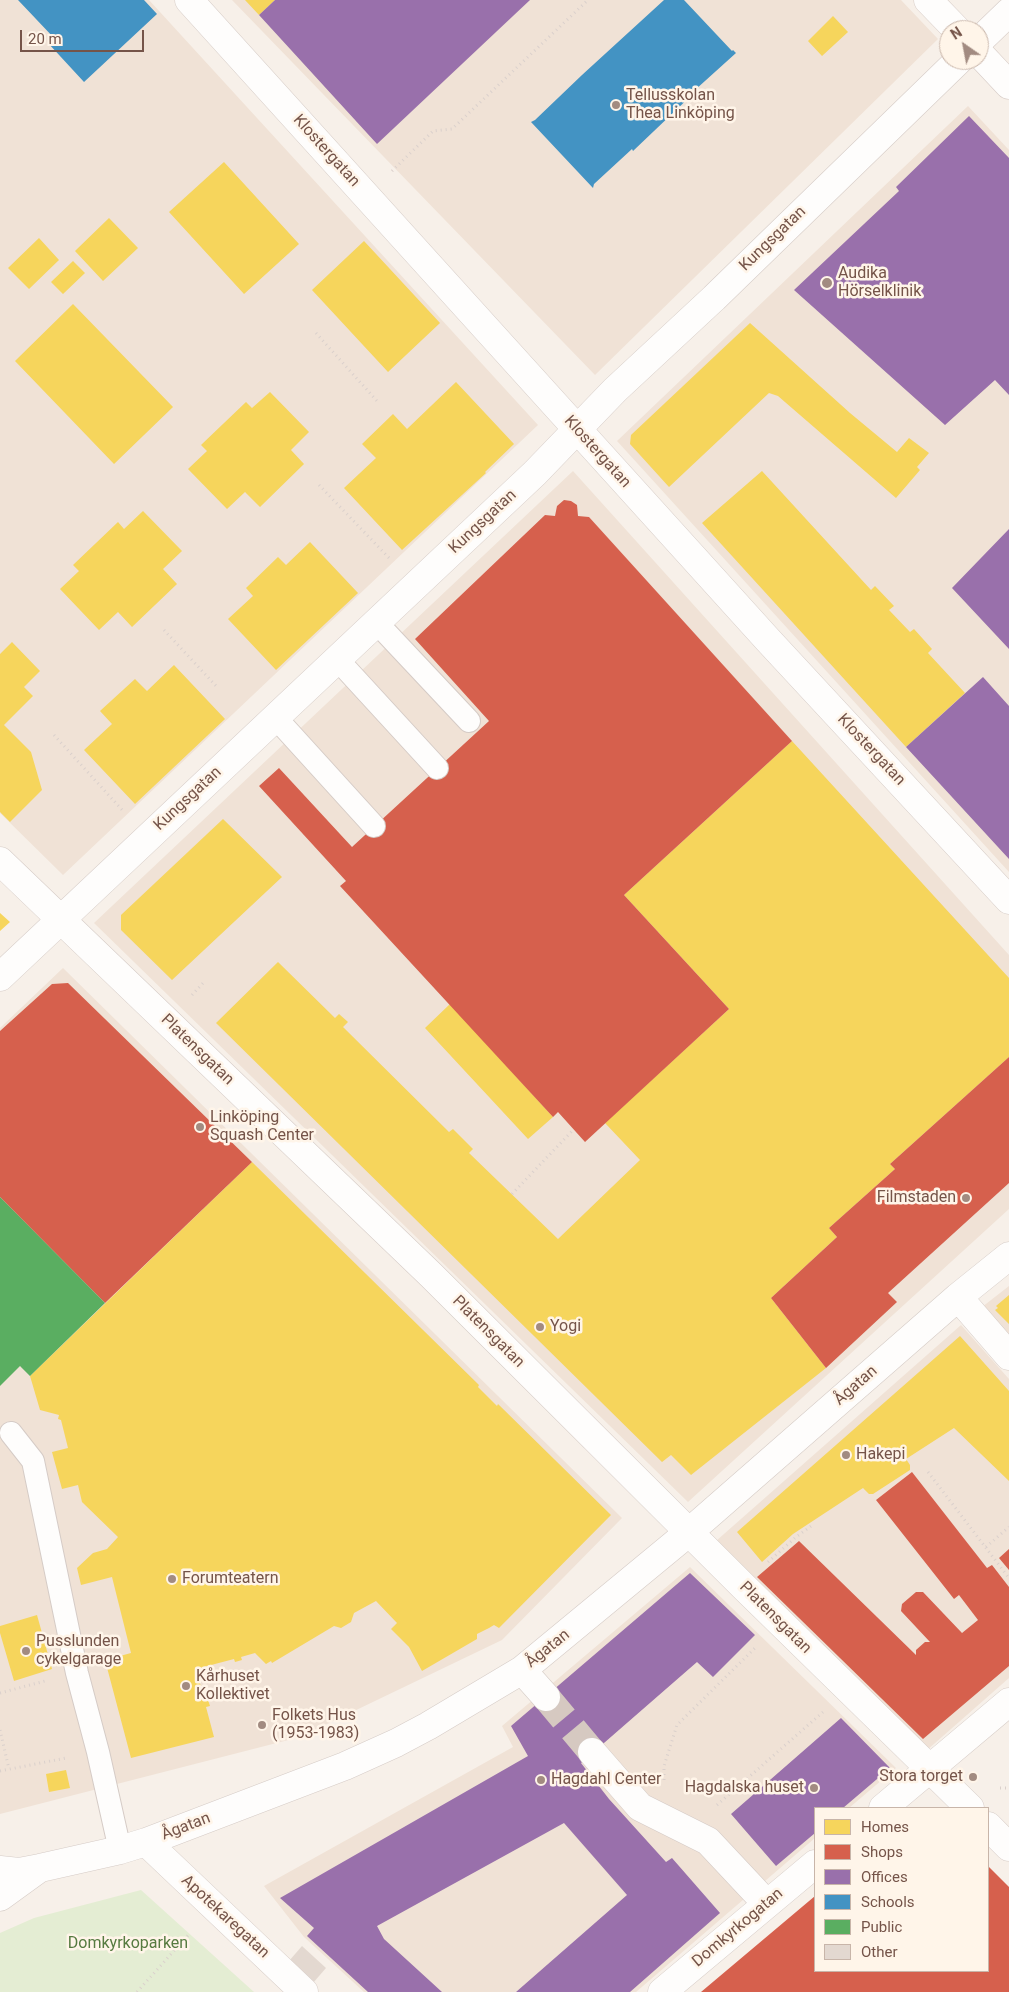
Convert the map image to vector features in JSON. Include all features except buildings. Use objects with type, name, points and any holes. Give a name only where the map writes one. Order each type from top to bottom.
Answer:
[{"type":"street","name":"Klostergatan","points":[[189,0],[774,647],[1009,900]]},
{"type":"street","points":[[928,0],[947,20]]},
{"type":"street","points":[[989,31],[1009,12]]},
{"type":"street","points":[[989,64],[1009,85]]},
{"type":"street","name":"Kungsgatan","points":[[0,976],[548,461],[576,429],[615,390],[714,298],[950,70]]},
{"type":"street","name":"Platensgatan","points":[[0,862],[431,1275],[688,1532],[969,1807]]},
{"type":"street","name":"Ågatan","points":[[0,1897],[40,1868],[120,1850],[146,1842],[293,1787],[396,1743],[522,1670],[688,1532],[958,1297],[1009,1256]]},
{"type":"street","points":[[958,1297],[1009,1356]]},
{"type":"street","points":[[522,1670],[546,1697]]},
{"type":"street","points":[[884,1807],[1009,1702]]},
{"type":"street","points":[[592,1752],[640,1807],[708,1841],[767,1904]]},
{"type":"street","points":[[989,1827],[1009,1847]]},
{"type":"street","name":"Apotekaregatan","points":[[146,1842],[304,1992]]},
{"type":"street","name":"Domkyrkogatan","points":[[662,1992],[814,1865]]},
{"type":"street","points":[[0,1870],[19,1872],[40,1868]]},
{"type":"lane","points":[[376,622],[469,721]]},
{"type":"lane","points":[[337,659],[437,768]]},
{"type":"lane","points":[[275,717],[374,826]]},
{"type":"lane","points":[[11,1433],[33,1461],[78,1673],[120,1850]]},
{"type":"path","points":[[366,195],[433,131],[452,129],[588,0]]},
{"type":"path","points":[[316,333],[377,401]]},
{"type":"path","points":[[320,485],[415,586]]},
{"type":"path","points":[[164,630],[218,688]]},
{"type":"path","points":[[54,735],[148,838]]},
{"type":"path","points":[[512,1194],[574,1129]]},
{"type":"path","points":[[928,1472],[1009,1578]]},
{"type":"path","points":[[743,1586],[796,1537],[814,1524]]},
{"type":"path","points":[[986,1548],[1009,1527]]},
{"type":"path","points":[[663,1818],[664,1766],[678,1725],[753,1649]]},
{"type":"path","points":[[0,1693],[78,1673]]},
{"type":"path","points":[[722,1800],[815,1719]]},
{"type":"path","points":[[0,1730],[9,1769]]},
{"type":"path","points":[[0,1771],[98,1752]]},
{"type":"path","points":[[137,1992],[191,1932]]},
{"type":"shaded area","points":[[0,0],[149,0],[538,425],[63,875],[0,813]]},
{"type":"shaded area","points":[[232,0],[901,0],[938,39],[595,375]]},
{"type":"shaded area","points":[[968,106],[1009,150],[1009,872],[617,441]]},
{"type":"shaded area","points":[[573,471],[1009,955],[1009,1209],[688,1502],[94,923]]},
{"type":"shaded area","points":[[63,968],[622,1518],[502,1640],[300,1737],[0,1814],[0,1028]]},
{"type":"shaded area","points":[[1009,1286],[1009,1338],[982,1307]]},
{"type":"shaded area","points":[[961,1325],[1009,1379],[1009,1678],[926,1751],[716,1541]]},
{"type":"shaded area","points":[[690,1567],[896,1768],[850,1807],[814,1807],[814,1839],[636,1992],[364,1992],[304,1937],[264,1886],[513,1747],[502,1726]]},
{"type":"green space","name":"Domkyrkoparken","points":[[141,1890],[254,1992],[0,1992],[0,1933],[34,1918]]},
{"type":"tunnel","points":[[546,1697],[592,1752]]},
{"type":"place","name":"Tellusskolan Thea Linköping","points":[[616,105]]},
{"type":"place","name":"Audika Hörselklinik","points":[[827,283]]},
{"type":"place","name":"Linköping Squash Center","points":[[200,1127]]},
{"type":"place","name":"Filmstaden","points":[[966,1198]]},
{"type":"place","name":"Yogi","points":[[540,1327]]},
{"type":"place","name":"Hakepi","points":[[846,1455]]},
{"type":"place","name":"Forumteatern","points":[[172,1579]]},
{"type":"place","name":"Pusslunden cykelgarage","points":[[26,1651]]},
{"type":"place","name":"Kårhuset Kollektivet","points":[[186,1686]]},
{"type":"place","name":"Folkets Hus (1953-1983)","points":[[262,1725]]},
{"type":"place","name":"Stora torget","points":[[973,1777]]},
{"type":"place","name":"Hagdahl Center","points":[[541,1780]]},
{"type":"place","name":"Hagdalska huset","points":[[814,1788]]}]
